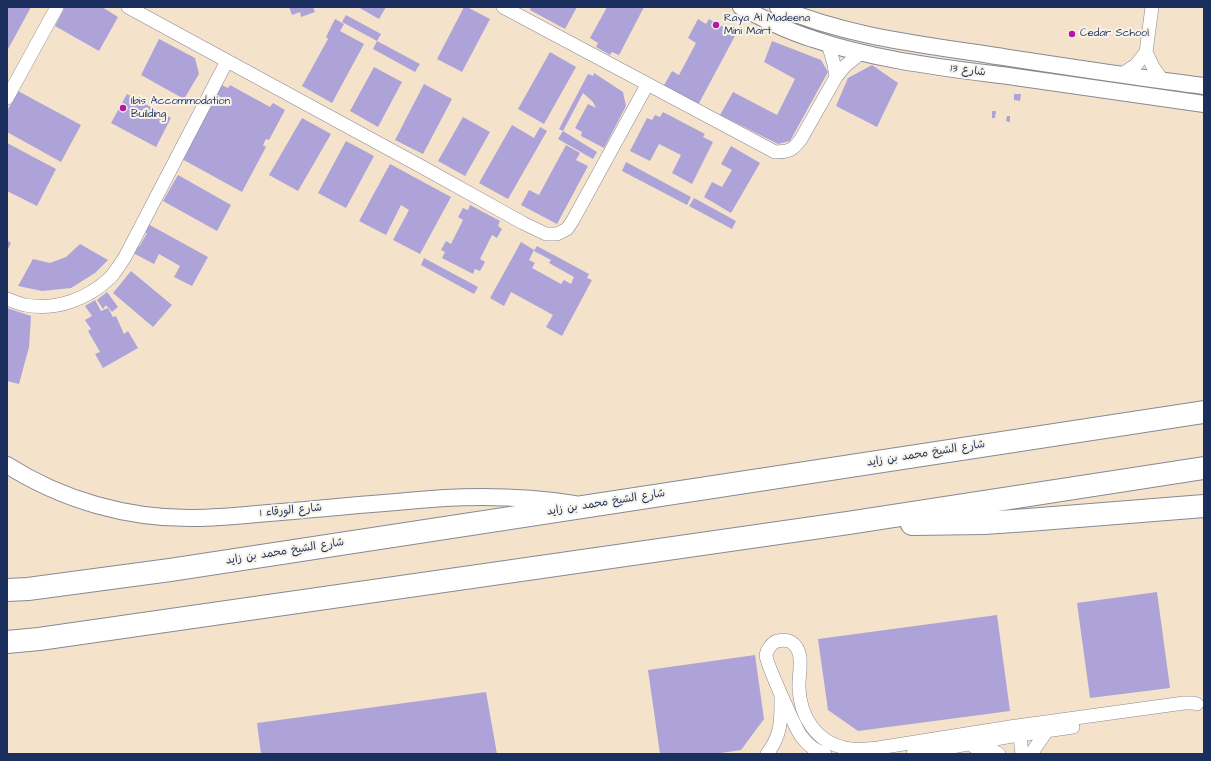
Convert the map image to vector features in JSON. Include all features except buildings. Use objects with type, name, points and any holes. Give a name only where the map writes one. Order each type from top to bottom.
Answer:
[{"type":"highway","name":"شارع الشيخ محمد بن زايد","points":[[7,590],[28,589],[170,570],[1204,412]]},
{"type":"highway","points":[[7,642],[55,637],[848,523],[1204,468]]},
{"type":"highway","points":[[848,523],[984,523],[1204,506]]},
{"type":"street","points":[[7,98],[57,7]]},
{"type":"street","points":[[128,7],[523,223],[546,234],[557,234],[567,229],[647,85]]},
{"type":"street","points":[[503,7],[775,152],[785,152],[795,148],[836,77],[845,66],[861,53]]},
{"type":"street","name":"شارع 13","points":[[741,7],[778,26],[806,37],[861,53],[948,69],[1204,104]]},
{"type":"street","name":"شارع 13","points":[[778,7],[813,20],[876,37],[917,45],[1204,86]]},
{"type":"street","points":[[1122,74],[1136,65],[1146,52],[1152,7]]},
{"type":"street","points":[[828,44],[836,77]]},
{"type":"street","points":[[1146,52],[1153,67],[1163,81]]},
{"type":"street","points":[[7,298],[25,305],[48,306],[72,302],[93,292],[111,276],[125,257],[227,61]]},
{"type":"street","name":"شارع الورقاء 1","points":[[7,465],[51,489],[90,503],[131,513],[172,518],[214,518],[473,496],[529,498],[585,506]]},
{"type":"street","points":[[825,754],[809,745],[801,736],[767,662],[766,654],[769,647],[775,642],[782,640],[790,641],[796,645],[799,652],[800,704],[806,720],[817,733],[830,743],[845,749],[862,749],[1015,731],[1184,703],[1200,703]]},
{"type":"street","points":[[767,754],[774,744],[779,731],[781,717],[781,693]]},
{"type":"street","points":[[913,754],[948,748],[1015,731],[1046,732],[1185,708],[1200,703]]},
{"type":"street","points":[[1015,731],[1015,754]]},
{"type":"street","points":[[1015,731],[1022,754]]},
{"type":"street","points":[[1031,754],[1046,732]]},
{"type":"street","points":[[948,748],[982,748],[992,750],[999,754]]},
{"type":"place","name":"Raya Al Madeena Mini Mart","points":[[716,25]]},
{"type":"place","name":"Cedar School","points":[[1072,34]]},
{"type":"place","name":"Ibis Accommodation Building","points":[[123,108]]}]
